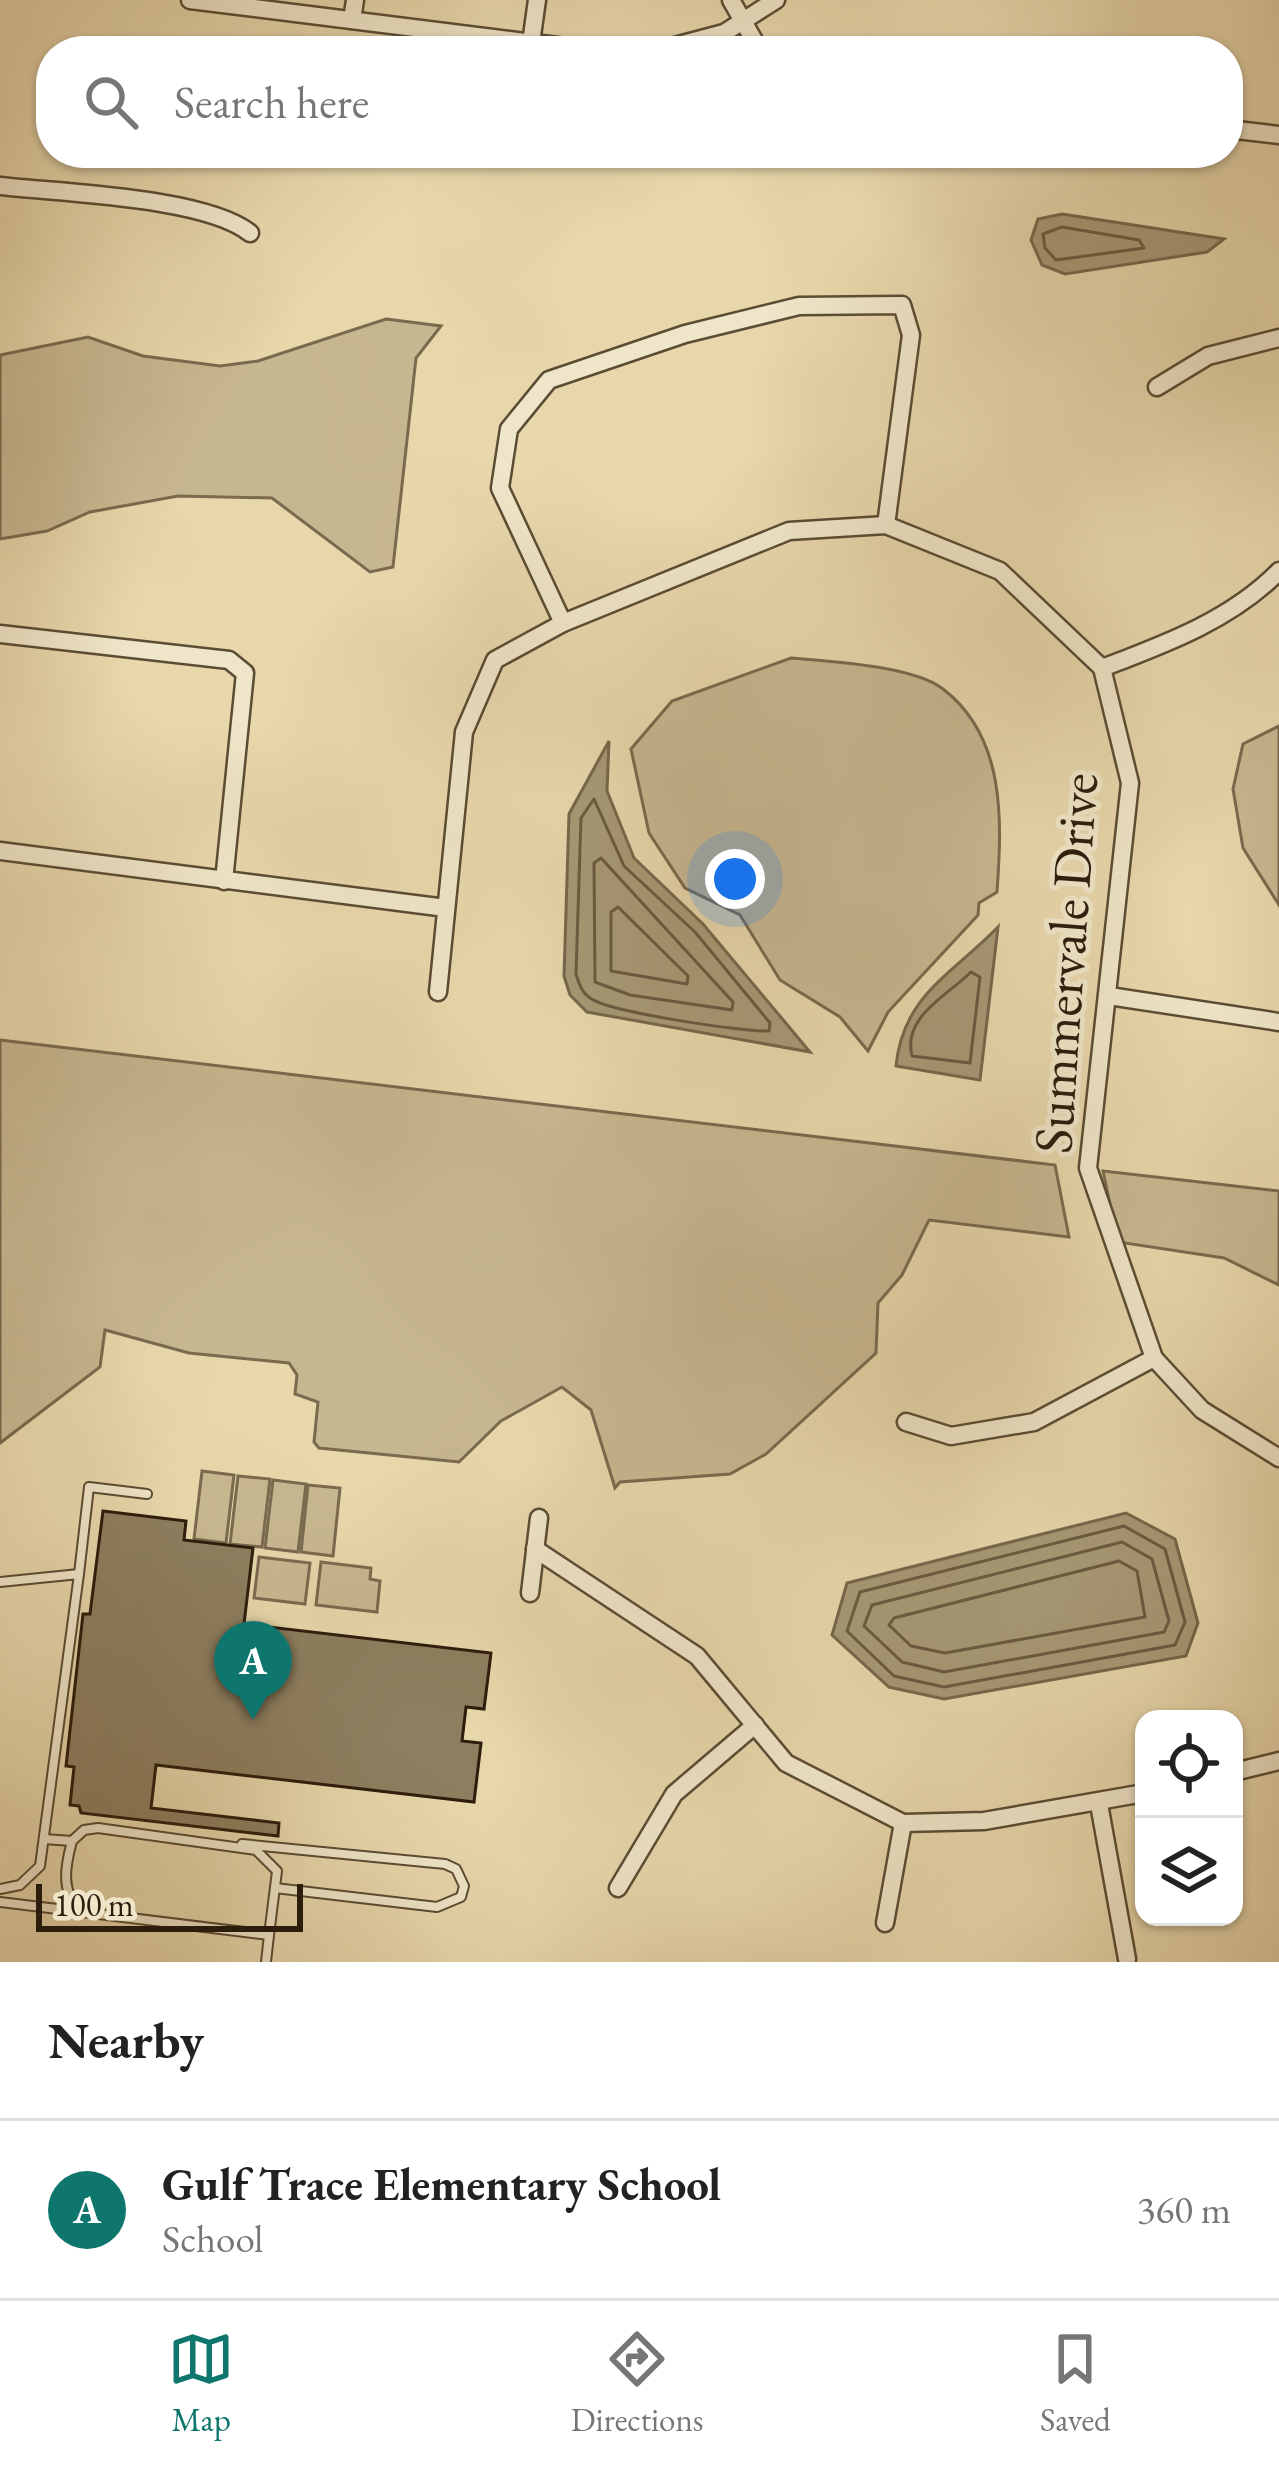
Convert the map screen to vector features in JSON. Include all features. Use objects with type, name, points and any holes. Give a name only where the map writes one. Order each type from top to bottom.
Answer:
[{"type":"street","points":[[190,0],[477,36]]},
{"type":"street","points":[[352,20],[355,0]]},
{"type":"street","points":[[532,36],[537,0]]},
{"type":"street","points":[[730,0],[751,36]]},
{"type":"street","points":[[714,36],[743,24],[776,0]]},
{"type":"street","points":[[1243,131],[1279,135]]},
{"type":"street","points":[[0,186],[197,210],[234,220],[250,233]]},
{"type":"street","points":[[563,623],[500,488],[509,429],[549,380],[685,334],[799,306],[902,305],[910,335],[886,525]]},
{"type":"street","points":[[1157,387],[1208,356],[1279,338]]},
{"type":"street","points":[[439,992],[464,732],[495,659],[563,623],[789,531],[886,525],[1000,572],[1102,668],[1189,634],[1261,590],[1279,571]]},
{"type":"street","points":[[0,634],[230,660],[245,673],[224,881]]},
{"type":"street","name":"Summervale Drive","points":[[1102,668],[1130,783],[1088,1168],[1154,1358],[1202,1410],[1279,1458]]},
{"type":"street","points":[[0,851],[446,908]]},
{"type":"street","points":[[1109,996],[1279,1022]]},
{"type":"street","points":[[906,1421],[951,1436],[1034,1422],[1154,1358]]},
{"type":"street","points":[[530,1593],[539,1519]]},
{"type":"street","points":[[535,1550],[697,1656],[786,1763],[903,1822],[984,1821],[1135,1795]]},
{"type":"street","points":[[618,1888],[674,1794],[754,1725]]},
{"type":"street","points":[[1243,1770],[1279,1761]]},
{"type":"street","points":[[1099,1804],[1127,1959]]},
{"type":"street","points":[[885,1923],[903,1822]]},
{"type":"lane","points":[[0,1889],[33,1877],[44,1839],[89,1486],[147,1494]]},
{"type":"lane","points":[[0,1582],[79,1574]]},
{"type":"lane","points":[[84,1912],[69,1898],[67,1885],[72,1841],[84,1830],[232,1845],[269,1858],[277,1871],[266,1962]]},
{"type":"lane","points":[[44,1839],[72,1841]]},
{"type":"lane","points":[[232,1845],[256,1842],[445,1864],[456,1869],[464,1886],[460,1897],[437,1907],[275,1888]]},
{"type":"lane","points":[[0,1902],[269,1935]]},
{"type":"shaded area","points":[[386,319],[441,326],[416,358],[393,567],[370,572],[272,498],[178,496],[90,512],[47,531],[0,539],[0,355],[88,337],[143,356],[220,366],[258,361]]},
{"type":"shaded area","points":[[791,658],[892,670],[930,681],[964,709],[979,731],[996,782],[997,892],[979,903],[978,915],[888,1012],[868,1051],[840,1017],[780,980],[740,915],[685,888],[649,833],[631,749],[672,701]]},
{"type":"shaded area","points":[[1279,726],[1279,905],[1243,848],[1233,789],[1243,744]]},
{"type":"shaded area","points":[[0,1040],[1055,1165],[1069,1237],[929,1220],[902,1275],[878,1303],[876,1353],[766,1454],[730,1474],[620,1482],[615,1488],[591,1410],[562,1387],[501,1421],[459,1462],[319,1448],[314,1442],[318,1402],[295,1394],[297,1375],[289,1363],[189,1353],[105,1330],[100,1367],[0,1443]]},
{"type":"shaded area","points":[[1103,1171],[1279,1191],[1279,1285],[1224,1258],[1118,1242]]},
{"type":"shaded area","points":[[202,1471],[234,1475],[226,1543],[194,1539]]},
{"type":"shaded area","points":[[238,1476],[270,1479],[262,1547],[230,1544]]},
{"type":"shaded area","points":[[273,1480],[306,1484],[298,1552],[265,1548]]},
{"type":"shaded area","points":[[308,1485],[340,1488],[333,1556],[301,1552]]},
{"type":"shaded area","points":[[259,1557],[310,1563],[305,1604],[254,1598]]},
{"type":"shaded area","points":[[321,1562],[371,1568],[370,1579],[380,1581],[377,1612],[316,1605]]},
{"type":"water","points":[[1062,214],[1224,239],[1207,252],[1065,274],[1042,265],[1031,240],[1038,219]]},
{"type":"water","points":[[609,741],[607,791],[634,858],[703,924],[810,1052],[587,1012],[570,995],[564,976],[569,814]]},
{"type":"water","points":[[998,927],[980,1080],[896,1066],[900,1042],[919,1004]]},
{"type":"water","points":[[1126,1513],[1175,1539],[1198,1623],[1186,1656],[944,1699],[889,1687],[832,1635],[847,1583]]},
{"type":"building","points":[[103,1511],[186,1521],[184,1540],[253,1548],[244,1624],[491,1653],[484,1709],[466,1707],[462,1741],[481,1743],[474,1802],[156,1765],[151,1808],[279,1823],[278,1836],[81,1813],[79,1806],[70,1805],[74,1767],[66,1766],[83,1614],[90,1614]]},
{"type":"place","name":"Gulf Trace Elementary School","points":[[253,1720]]}]
